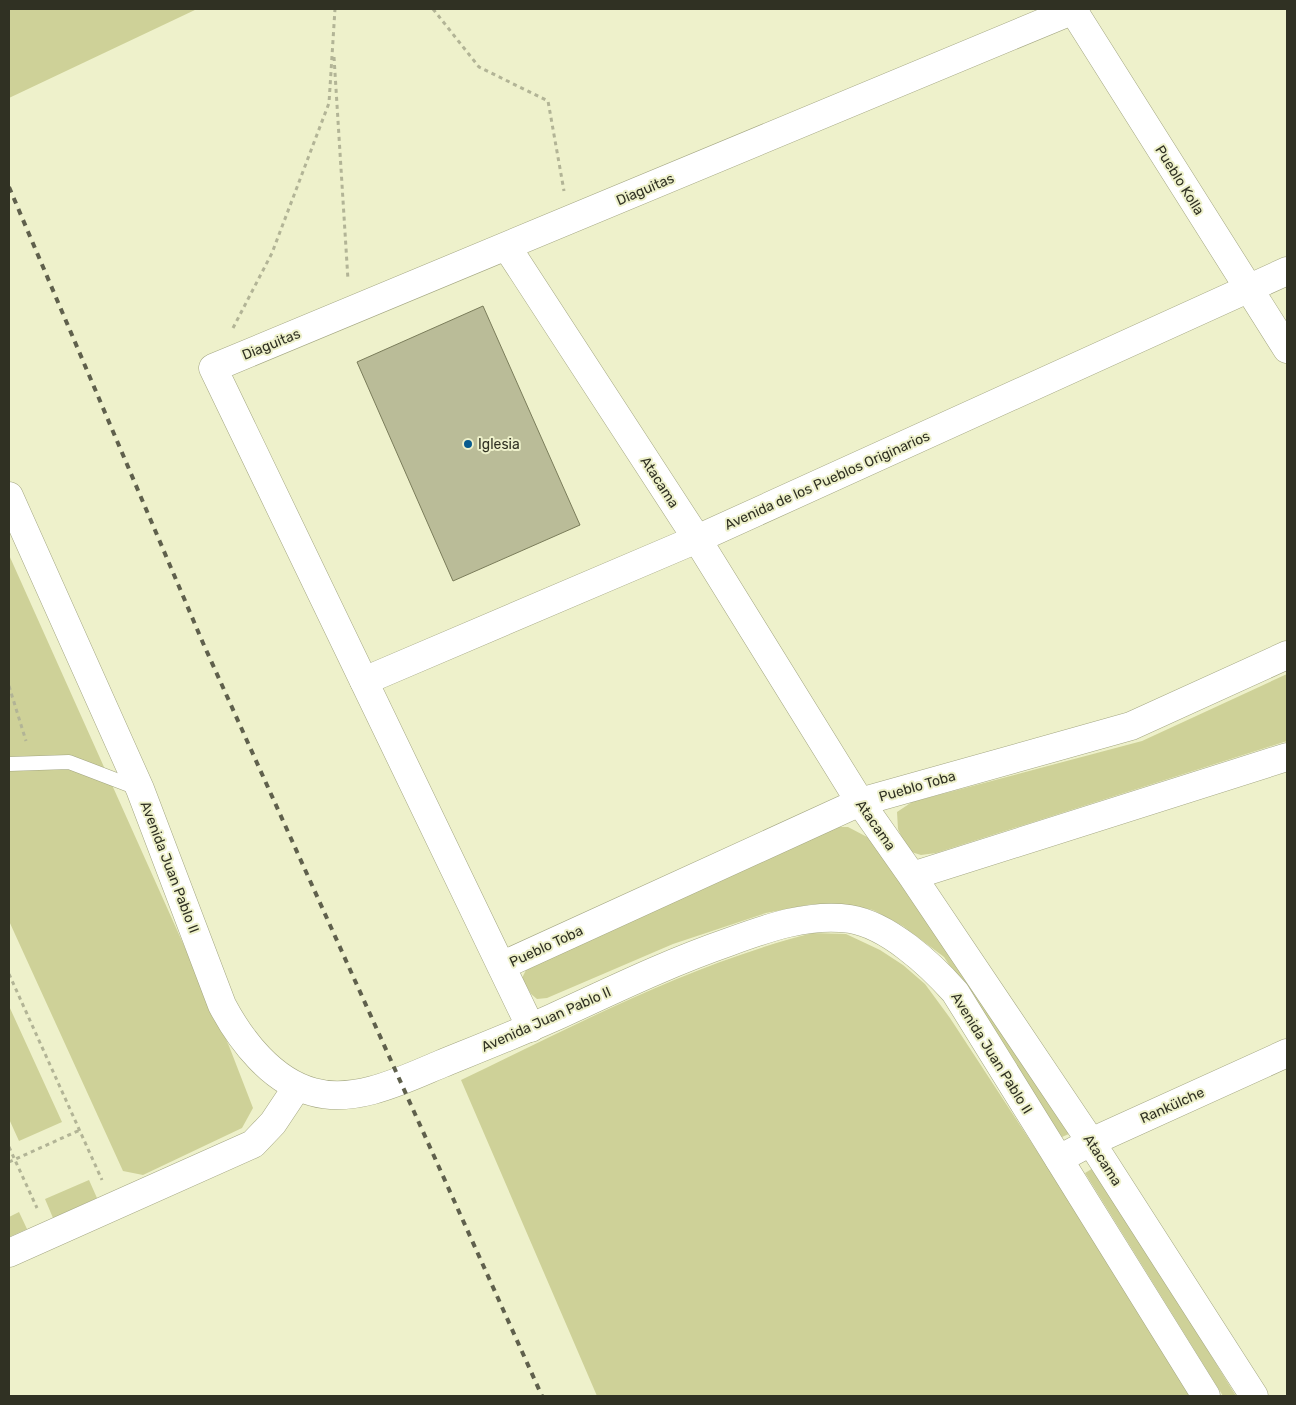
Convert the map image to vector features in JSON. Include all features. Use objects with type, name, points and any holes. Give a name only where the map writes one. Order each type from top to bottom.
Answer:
[{"type":"street","name":"Diaguitas","points":[[213,368],[1075,10]]},
{"type":"street","name":"Pueblo Kolla","points":[[1075,10],[1287,348]]},
{"type":"street","name":"Atacama","points":[[508,247],[697,539],[860,802],[1091,1142],[1254,1396]]},
{"type":"street","name":"Avenida de los Pueblos Originarios","points":[[364,681],[697,539],[1287,271]]},
{"type":"street","points":[[213,368],[531,1028]]},
{"type":"street","name":"Avenida Juan Pablo II","points":[[9,496],[140,789],[222,1006],[235,1030],[279,1075],[297,1087],[315,1093],[341,1096],[373,1089],[400,1081],[531,1028],[677,960],[765,929],[809,919],[852,919],[878,929],[898,940],[946,982],[973,1021],[1206,1396]]},
{"type":"street","name":"Pueblo Toba","points":[[501,966],[860,802],[1130,726],[1287,655]]},
{"type":"street","points":[[912,876],[1287,756]]},
{"type":"street","name":"Rankülche","points":[[1059,1159],[1091,1142],[1287,1053]]},
{"type":"street","points":[[9,1253],[253,1144],[273,1123],[297,1087]]},
{"type":"lane","points":[[9,764],[69,762],[140,789]]},
{"type":"path","points":[[213,368],[272,253],[329,103],[335,9]]},
{"type":"path","points":[[433,9],[479,66],[548,101],[569,221]]},
{"type":"path","points":[[333,41],[350,312]]},
{"type":"path","points":[[9,686],[32,763]]},
{"type":"path","points":[[9,974],[114,1206]]},
{"type":"path","points":[[9,1162],[80,1130]]},
{"type":"path","points":[[9,1148],[49,1235]]},
{"type":"green space","points":[[9,9],[197,9],[9,98]]},
{"type":"green space","points":[[9,555],[229,1046],[253,1108],[242,1128],[143,1175],[123,1171],[9,921]]},
{"type":"green space","points":[[1287,674],[1287,741],[936,853],[921,855],[908,851],[898,829],[897,812],[912,802],[1142,741]]},
{"type":"green space","points":[[832,827],[848,827],[869,838],[951,952],[1071,1133],[1062,1137],[944,957],[903,926],[873,910],[844,904],[812,904],[766,913],[673,944],[547,998],[537,999],[531,994],[522,978],[526,970]]},
{"type":"green space","points":[[813,933],[846,934],[880,950],[903,965],[925,984],[950,1018],[1197,1396],[597,1396],[461,1080],[590,1017],[677,979],[722,961]]},
{"type":"green space","points":[[9,1006],[62,1122],[19,1141],[9,1119]]},
{"type":"green space","points":[[1095,1167],[1236,1396],[1223,1396],[1085,1173]]},
{"type":"green space","points":[[89,1180],[97,1198],[53,1218],[45,1199]]},
{"type":"green space","points":[[19,1212],[27,1229],[9,1237],[9,1217]]},
{"type":"building","name":"Iglesia","points":[[483,306],[580,525],[453,581],[357,362]]},
{"type":"railway","points":[[9,187],[203,643],[542,1396]]},
{"type":"place","name":"Iglesia","points":[[468,444]]}]
